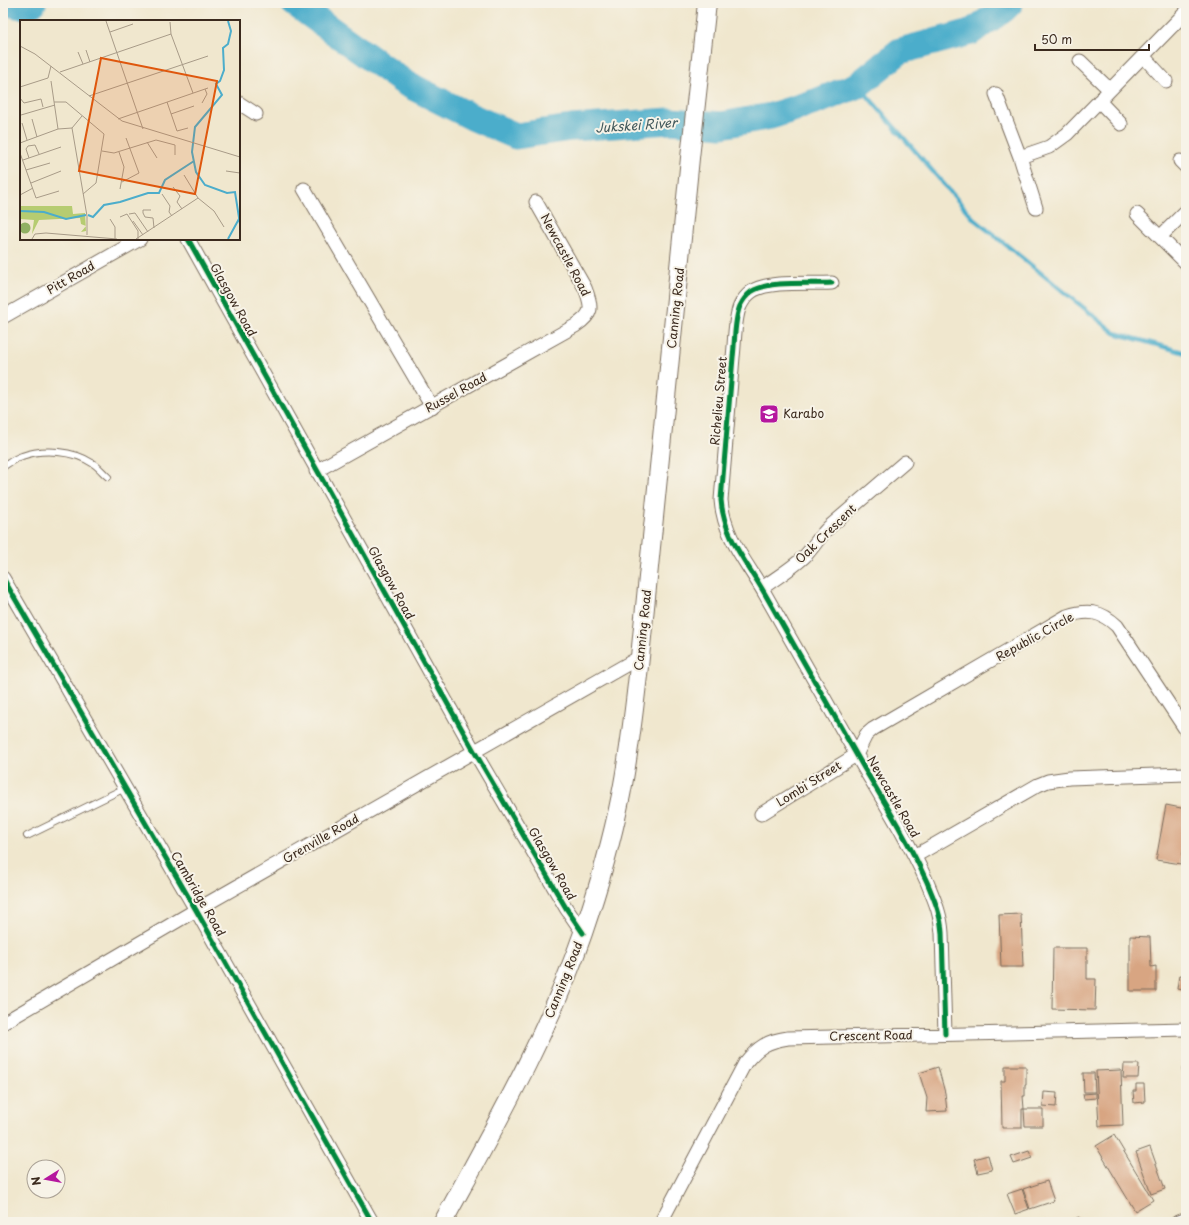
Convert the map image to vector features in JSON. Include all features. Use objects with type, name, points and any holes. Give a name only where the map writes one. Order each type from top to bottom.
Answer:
[{"type":"main road","name":"Canning Road","points":[[443,1222],[503,1111],[541,1035],[557,999],[583,933],[621,795],[634,715],[707,3]]},
{"type":"street","points":[[1020,156],[1049,147],[1067,134],[1186,12]]},
{"type":"street","points":[[1143,56],[1166,82]]},
{"type":"street","points":[[1080,61],[1110,90]]},
{"type":"street","points":[[996,94],[1020,156],[1036,208]]},
{"type":"street","points":[[1099,101],[1121,124]]},
{"type":"street","points":[[240,104],[256,114]]},
{"type":"street","points":[[304,189],[432,407]]},
{"type":"street","name":"Newcastle Road","points":[[536,202],[586,288],[591,309]]},
{"type":"street","points":[[1160,237],[1186,211]]},
{"type":"street","points":[[1137,214],[1186,263]]},
{"type":"street","name":"Pitt Road","points":[[3,317],[138,240]]},
{"type":"street","name":"Glasgow Road","points":[[189,240],[316,471],[474,751],[566,908],[583,933]]},
{"type":"street","name":"Richelieu Street","points":[[762,588],[733,543],[724,522],[721,510],[721,492],[740,306],[752,291],[772,284],[832,283]]},
{"type":"street","name":"Russel Road","points":[[316,471],[575,326],[588,316],[591,309]]},
{"type":"street","name":"Oak Crescent","points":[[762,588],[797,563],[828,528],[905,462]]},
{"type":"street","name":"Cambridge Road","points":[[3,578],[196,910],[372,1222]]},
{"type":"street","name":"Newcastle Road","points":[[762,588],[856,754],[916,856],[938,908],[941,920],[945,1034]]},
{"type":"street","name":"Republic Circle","points":[[856,754],[866,736],[873,730],[1067,616],[1085,612],[1102,615],[1117,626],[1186,730]]},
{"type":"street","name":"Grenville Road","points":[[3,1023],[196,910],[640,657]]},
{"type":"street","name":"Lombi Street","points":[[761,814],[856,754]]},
{"type":"street","points":[[916,856],[1038,785],[1048,781],[1069,778],[1186,774]]},
{"type":"street","name":"Crescent Road","points":[[661,1222],[745,1063],[767,1042],[788,1038],[1186,1029]]},
{"type":"street","points":[[1178,1222],[1186,1219]]},
{"type":"lane","points":[[3,467],[21,456],[48,451],[74,454],[92,463],[108,477]]},
{"type":"lane","points":[[27,836],[125,788]]},
{"type":"building","points":[[1166,805],[1186,809],[1184,830],[1186,830],[1186,836],[1181,864],[1156,860]]},
{"type":"building","points":[[1021,914],[1023,967],[1001,967],[999,915]]},
{"type":"building","points":[[1130,936],[1150,937],[1151,967],[1156,966],[1156,991],[1130,991]]},
{"type":"building","points":[[1053,948],[1087,948],[1087,979],[1096,979],[1095,1010],[1052,1009]]},
{"type":"building","points":[[1179,975],[1186,976],[1186,991],[1177,989]]},
{"type":"building","points":[[1124,1064],[1139,1064],[1138,1078],[1123,1078]]},
{"type":"building","points":[[1005,1066],[1026,1066],[1025,1096],[1023,1096],[1024,1109],[1022,1109],[1022,1128],[1002,1128],[1001,1081],[1005,1081]]},
{"type":"building","points":[[938,1067],[945,1093],[947,1111],[926,1112],[927,1098],[919,1073]]},
{"type":"building","points":[[1182,1068],[1186,1068],[1186,1091],[1185,1091]]},
{"type":"building","points":[[1121,1070],[1123,1125],[1099,1126],[1096,1071]]},
{"type":"building","points":[[1083,1073],[1094,1073],[1095,1092],[1084,1092]]},
{"type":"building","points":[[1136,1084],[1144,1084],[1145,1102],[1134,1103],[1133,1091],[1136,1091]]},
{"type":"building","points":[[1044,1092],[1057,1093],[1056,1107],[1043,1106]]},
{"type":"building","points":[[1096,1093],[1096,1098],[1084,1099],[1083,1094]]},
{"type":"building","points":[[1024,1109],[1043,1109],[1043,1126],[1025,1126]]},
{"type":"building","points":[[1114,1135],[1153,1200],[1135,1211],[1096,1146]]},
{"type":"building","points":[[1150,1147],[1165,1189],[1151,1194],[1136,1152]]},
{"type":"building","points":[[1029,1151],[1032,1158],[1014,1164],[1011,1157]]},
{"type":"building","points":[[988,1155],[992,1170],[978,1173],[974,1159]]},
{"type":"building","points":[[1047,1181],[1054,1201],[1030,1209],[1023,1189]]},
{"type":"building","points":[[1022,1189],[1029,1209],[1015,1214],[1007,1194]]},
{"type":"building","points":[[1079,1217],[1081,1222],[1073,1222],[1072,1220]]},
{"type":"waterway","name":"Jukskei River","points":[[11,3],[22,6],[33,3]]},
{"type":"waterway","name":"Jukskei River","points":[[294,3],[405,83],[472,117],[516,136],[571,128],[670,121],[722,125],[771,116],[818,101],[858,85],[900,51],[971,32],[1003,10],[1010,3]]},
{"type":"waterway","points":[[858,85],[974,219],[1115,333],[1186,353]]},
{"type":"cycle path","points":[[189,240],[474,751],[566,908],[583,933]]},
{"type":"cycle path","points":[[832,283],[790,283],[758,288],[751,292],[740,306],[735,331],[721,500],[723,514],[731,538],[737,549],[765,594],[897,824],[927,882],[937,907],[942,933],[945,1034]]},
{"type":"cycle path","points":[[3,578],[196,910],[372,1222]]},
{"type":"place","name":"Karabo","points":[[769,414]]}]
